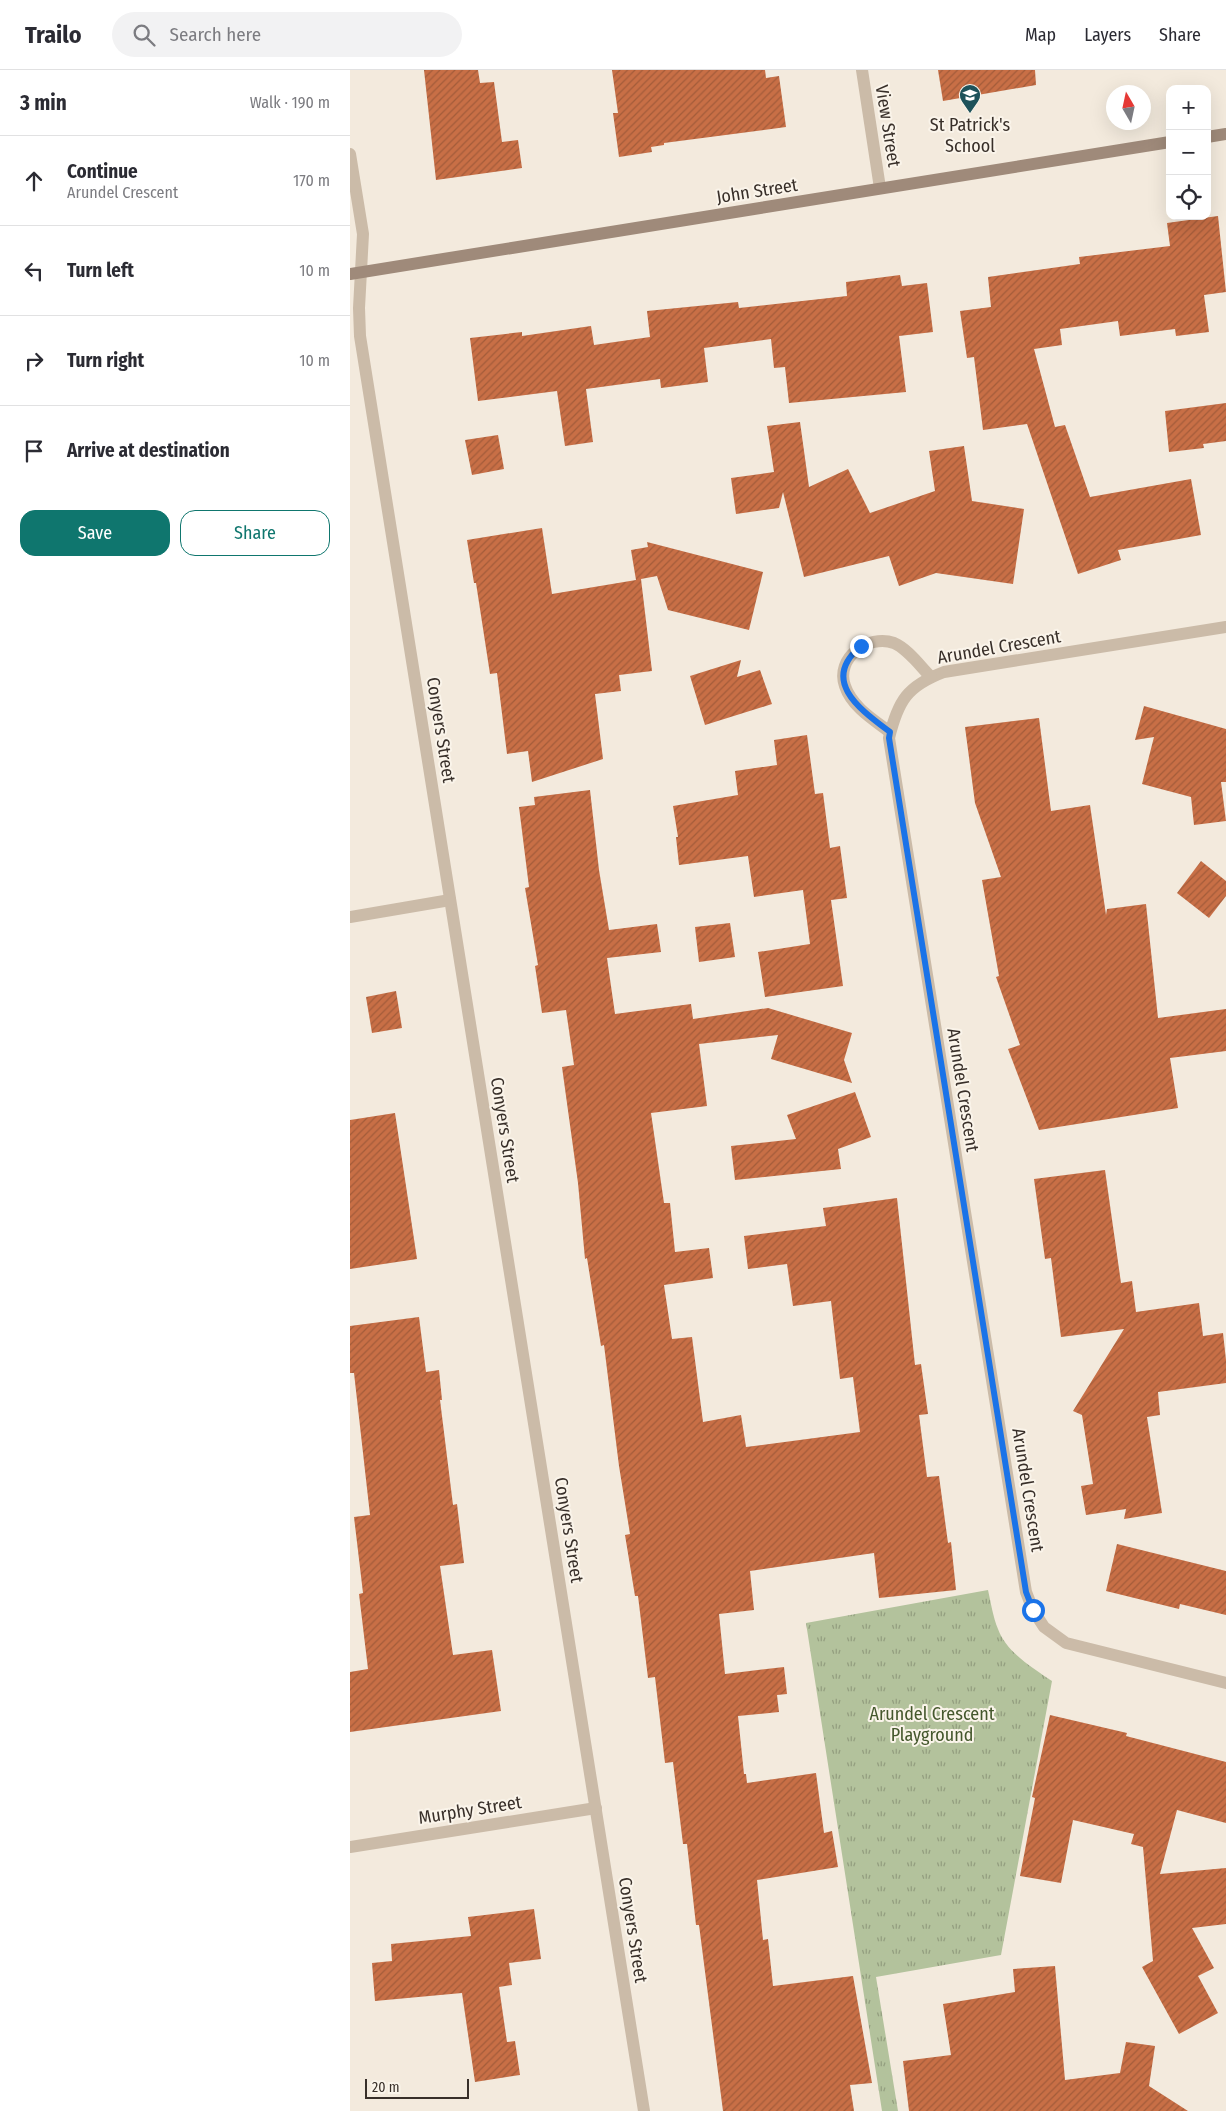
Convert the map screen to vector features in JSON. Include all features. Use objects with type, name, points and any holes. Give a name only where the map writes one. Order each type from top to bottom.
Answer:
[{"type":"street","name":"View Street","points":[[862,70],[880,188]]},
{"type":"street","points":[[1211,136],[1226,134]]},
{"type":"street","name":"John Street","points":[[356,273],[1166,143]]},
{"type":"street","name":"Conyers Street","points":[[350,154],[363,234],[356,273],[360,336],[644,2111]]},
{"type":"street","name":"Arundel Crescent","points":[[1226,626],[944,672],[923,680],[905,696],[893,717],[889,738],[1026,1592],[1033,1610],[1044,1627],[1066,1643],[1226,1683]]},
{"type":"street","points":[[890,732],[859,709],[844,686],[843,672],[846,662],[852,653],[861,646],[874,642],[895,644],[906,652],[931,677]]},
{"type":"street","points":[[350,917],[450,900]]},
{"type":"street","name":"Murphy Street","points":[[350,1847],[596,1808]]},
{"type":"green space","name":"Arundel Crescent Playground","points":[[988,1590],[996,1624],[1007,1645],[1021,1659],[1052,1681],[1001,1955],[876,1977],[898,2111],[882,2111],[806,1623]]},
{"type":"building","points":[[424,70],[478,70],[480,83],[494,82],[502,142],[518,140],[522,168],[436,180]]},
{"type":"building","points":[[612,70],[765,70],[766,78],[779,76],[786,127],[664,143],[664,145],[651,147],[652,152],[619,157],[613,113],[618,113]]},
{"type":"building","points":[[938,70],[1035,70],[1036,85],[943,101]]},
{"type":"building","points":[[1218,216],[1226,292],[1204,295],[1209,332],[1176,336],[1175,329],[1120,336],[1118,321],[1060,329],[1062,345],[1034,349],[1055,427],[1065,425],[1090,497],[1191,479],[1201,535],[1118,550],[1121,560],[1078,574],[1027,424],[983,430],[974,357],[967,358],[960,311],[991,307],[988,277],[1080,264],[1079,257],[1170,246],[1167,223],[1189,220],[1211,220],[1211,217]]},
{"type":"building","points":[[900,275],[902,286],[927,283],[933,332],[899,336],[906,392],[789,403],[785,367],[774,368],[771,339],[704,348],[708,382],[661,388],[660,379],[586,389],[593,442],[565,446],[557,391],[478,401],[470,338],[522,332],[522,336],[591,326],[594,345],[650,337],[647,311],[738,302],[739,308],[847,296],[846,282]]},
{"type":"building","points":[[1226,403],[1226,441],[1203,444],[1204,448],[1169,452],[1165,411]]},
{"type":"building","points":[[800,422],[809,487],[848,469],[870,513],[935,491],[929,451],[964,446],[972,501],[1024,509],[1013,584],[936,573],[899,586],[889,556],[804,577],[783,492],[779,508],[736,514],[731,478],[774,472],[767,426]]},
{"type":"building","points":[[498,435],[504,469],[472,475],[465,440]]},
{"type":"building","points":[[542,528],[552,594],[636,580],[631,550],[648,547],[647,542],[763,572],[749,630],[668,610],[657,576],[641,579],[652,671],[619,675],[621,691],[595,694],[603,759],[532,782],[528,751],[507,754],[497,673],[490,674],[476,583],[474,583],[467,540]]},
{"type":"building","points":[[741,660],[737,677],[760,670],[772,704],[705,725],[690,676]]},
{"type":"building","points":[[1144,706],[1226,729],[1226,782],[1221,782],[1226,821],[1194,825],[1191,797],[1142,784],[1154,737],[1135,740]]},
{"type":"building","points":[[1039,718],[1051,811],[1090,805],[1106,915],[1107,909],[1146,904],[1158,1018],[1226,1009],[1226,1051],[1170,1058],[1178,1108],[1039,1130],[1008,1049],[1020,1045],[996,977],[999,976],[982,880],[1001,877],[975,803],[965,727]]},
{"type":"building","points":[[807,735],[815,794],[823,793],[830,848],[840,846],[847,898],[831,900],[843,986],[765,997],[758,952],[810,944],[803,890],[754,897],[748,856],[679,865],[676,837],[678,837],[673,806],[738,795],[735,771],[777,765],[774,740]]},
{"type":"building","points":[[590,790],[599,870],[609,930],[657,924],[661,952],[607,958],[615,1014],[691,1004],[693,1019],[768,1008],[852,1033],[844,1060],[852,1083],[771,1059],[778,1035],[699,1044],[707,1106],[651,1113],[664,1203],[670,1203],[675,1252],[709,1248],[713,1278],[664,1285],[672,1339],[692,1337],[703,1422],[741,1415],[746,1447],[860,1432],[853,1377],[840,1379],[831,1301],[793,1306],[787,1264],[748,1269],[744,1236],[826,1226],[823,1208],[897,1198],[915,1365],[921,1364],[928,1414],[919,1415],[927,1477],[939,1476],[948,1543],[951,1542],[956,1590],[879,1598],[874,1553],[750,1571],[754,1610],[719,1614],[725,1674],[784,1667],[787,1694],[777,1695],[779,1712],[738,1716],[744,1774],[746,1774],[747,1783],[816,1773],[824,1833],[832,1831],[838,1867],[757,1880],[763,1940],[768,1939],[773,1986],[853,1976],[872,2083],[850,2085],[854,2111],[723,2111],[699,1925],[696,1925],[687,1844],[683,1844],[673,1762],[665,1763],[655,1677],[648,1678],[638,1596],[635,1596],[625,1535],[630,1534],[619,1466],[604,1345],[601,1346],[587,1258],[585,1259],[578,1183],[562,1067],[574,1065],[566,1010],[542,1013],[535,966],[538,965],[525,888],[529,887],[519,807],[535,805],[534,797]]},
{"type":"building","points":[[1201,861],[1226,881],[1226,896],[1209,918],[1177,893]]},
{"type":"building","points":[[730,923],[735,957],[699,962],[695,927]]},
{"type":"building","points":[[396,991],[402,1028],[372,1033],[366,997]]},
{"type":"building","points":[[855,1092],[871,1137],[838,1149],[841,1169],[735,1180],[731,1146],[796,1139],[787,1115]]},
{"type":"building","points":[[395,1113],[417,1259],[350,1269],[350,1120]]},
{"type":"building","points":[[1105,1170],[1121,1283],[1132,1281],[1136,1312],[1199,1303],[1203,1336],[1223,1333],[1226,1360],[1226,1383],[1158,1392],[1160,1415],[1147,1417],[1162,1513],[1124,1519],[1126,1509],[1086,1515],[1081,1486],[1093,1484],[1082,1415],[1073,1411],[1124,1329],[1061,1337],[1051,1258],[1045,1259],[1034,1179]]},
{"type":"building","points":[[419,1317],[426,1372],[439,1370],[442,1400],[440,1400],[453,1505],[457,1504],[464,1563],[440,1566],[453,1655],[492,1650],[501,1711],[350,1732],[350,1672],[368,1669],[359,1594],[363,1593],[354,1517],[370,1515],[354,1373],[350,1373],[350,1326]]},
{"type":"building","points":[[1117,1544],[1226,1571],[1226,1615],[1180,1604],[1179,1609],[1106,1591]]},
{"type":"building","points":[[1050,1715],[1127,1733],[1126,1736],[1226,1762],[1226,1823],[1177,1810],[1160,1874],[1226,1868],[1226,1924],[1192,1928],[1214,1968],[1198,1976],[1218,2013],[1179,2034],[1142,1967],[1153,1961],[1143,1847],[1131,1844],[1134,1834],[1073,1820],[1061,1883],[1020,1876],[1035,1798],[1032,1797]]},
{"type":"building","points":[[534,1909],[541,1959],[509,1963],[512,1985],[499,1987],[507,2042],[515,2041],[520,2075],[475,2082],[462,1993],[375,2001],[372,1963],[392,1961],[391,1944],[471,1936],[468,1917]]},
{"type":"building","points":[[1055,1966],[1065,2080],[1120,2073],[1126,2042],[1155,2046],[1149,2086],[1188,2111],[909,2111],[903,2061],[951,2055],[943,2004],[1015,1992],[1013,1969]]},
{"type":"place","name":"St Patrick's School","points":[[970,114]]},
{"type":"route","points":[[861,646],[852,653],[846,662],[843,672],[844,686],[859,709],[890,732],[889,738],[1026,1592],[1033,1610]]}]
